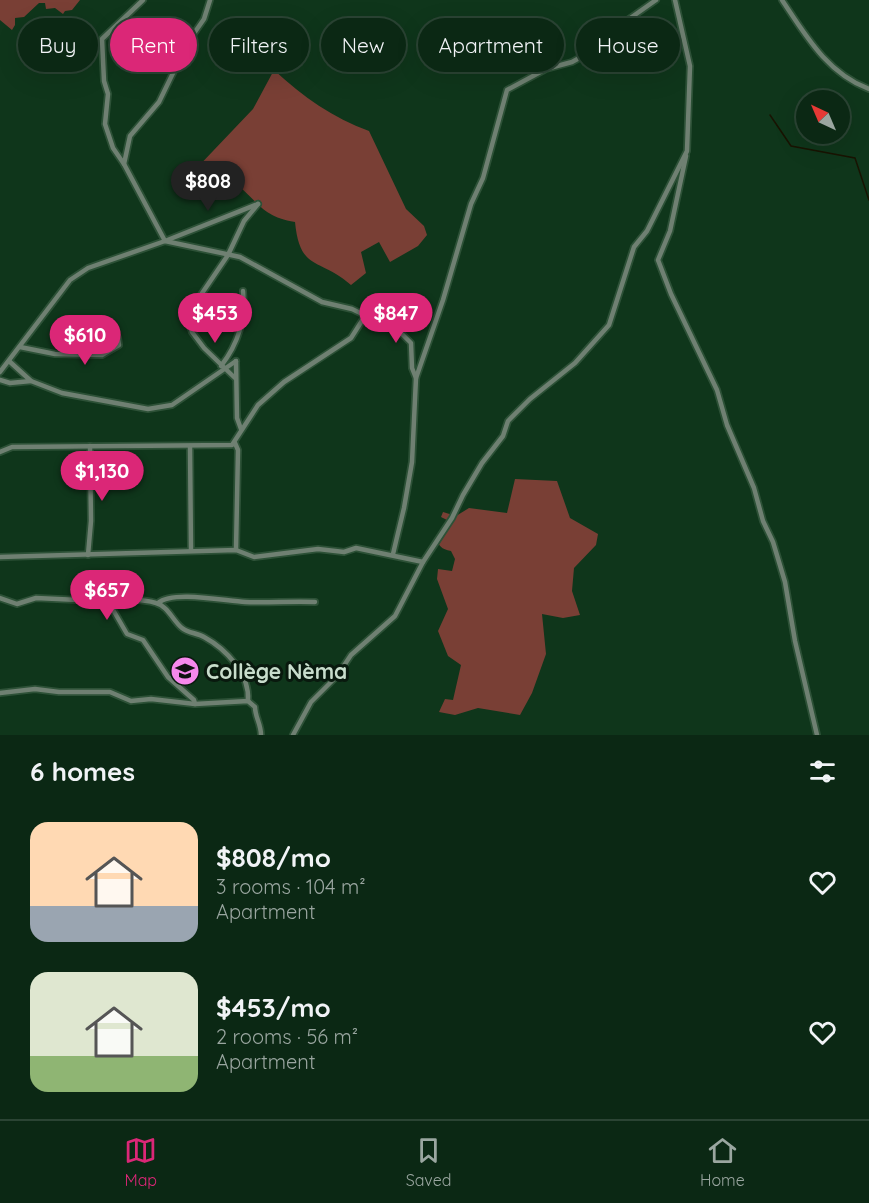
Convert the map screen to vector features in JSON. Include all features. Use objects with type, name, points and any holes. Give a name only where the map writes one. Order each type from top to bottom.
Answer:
[{"type":"street","points":[[143,0],[102,39],[104,81],[108,94],[105,124],[113,148],[165,241],[228,255],[260,267],[321,302],[352,309],[400,333],[411,343],[412,368],[417,378]]},
{"type":"street","points":[[124,164],[130,136],[159,102],[188,42],[204,19],[210,0]]},
{"type":"street","points":[[393,554],[412,462],[417,378],[471,204],[483,178],[504,110],[504,94],[507,90],[546,69],[572,62],[586,52],[592,51],[612,31],[656,0]]},
{"type":"street","points":[[675,0],[690,66],[687,151],[670,231],[658,260],[671,294],[717,390],[727,424],[773,542],[785,582],[795,641],[817,735]]},
{"type":"street","points":[[782,0],[809,41],[834,70],[869,89]]},
{"type":"street","points":[[293,735],[311,702],[337,676],[351,655],[395,616],[423,562],[453,518],[463,495],[482,463],[503,436],[508,422],[530,399],[575,363],[587,348],[606,332],[634,247],[647,231],[687,151]]},
{"type":"street","points":[[0,372],[70,280],[88,268],[165,241],[258,204],[244,221],[228,255],[192,308],[188,319],[192,332],[222,367],[235,378]]},
{"type":"street","points":[[222,367],[238,339],[244,301],[243,291]]},
{"type":"street","points":[[236,550],[238,450],[235,443],[241,429],[258,405],[284,382],[351,338],[365,315]]},
{"type":"street","points":[[20,347],[55,354],[102,355],[119,345],[118,338]]},
{"type":"street","points":[[9,361],[31,381],[62,393],[156,409],[172,405],[222,367],[236,361],[237,418],[241,429]]},
{"type":"street","points":[[0,380],[10,383],[31,381]]},
{"type":"street","points":[[0,452],[12,447],[190,447],[235,443]]},
{"type":"street","points":[[88,555],[91,521],[90,446]]},
{"type":"street","points":[[190,447],[191,550]]},
{"type":"street","points":[[0,556],[236,550],[254,557],[318,549],[344,552],[356,548],[423,562]]},
{"type":"street","points":[[0,598],[17,604],[36,598],[135,600],[158,603],[164,600],[197,596],[244,602],[315,602]]},
{"type":"street","points":[[100,601],[112,608],[127,634],[143,640],[168,677],[194,700],[195,704]]},
{"type":"street","points":[[158,603],[183,628],[203,636],[229,656],[244,676],[249,689],[248,701]]},
{"type":"street","points":[[0,693],[35,689],[110,692],[131,701],[151,699],[195,704],[248,701],[255,708],[255,714],[260,720],[261,735]]},
{"type":"shaded area","points":[[0,0],[80,0],[72,10],[65,11],[63,14],[55,8],[46,9],[45,3],[39,3],[24,17],[15,18],[12,30],[0,20]]},
{"type":"shaded area","points":[[273,72],[276,72],[319,106],[369,131],[406,209],[424,226],[427,235],[418,246],[390,262],[379,242],[361,252],[366,273],[351,285],[340,276],[306,257],[301,249],[295,222],[266,211],[229,179],[216,186],[199,183],[193,172],[253,109]]},
{"type":"shaded area","points":[[515,479],[557,481],[570,518],[598,534],[596,545],[574,568],[572,591],[580,615],[563,618],[542,614],[546,654],[532,693],[520,715],[478,708],[455,715],[439,712],[445,699],[453,700],[461,665],[448,656],[438,631],[448,609],[437,579],[438,569],[452,571],[455,559],[451,551],[444,549],[438,543],[439,534],[447,520],[441,517],[443,512],[456,516],[469,508],[507,513]]},
{"type":"waterway","points":[[770,115],[791,146],[855,158],[869,200]]},
{"type":"place","name":"Collège Nèma","points":[[185,671]]}]
